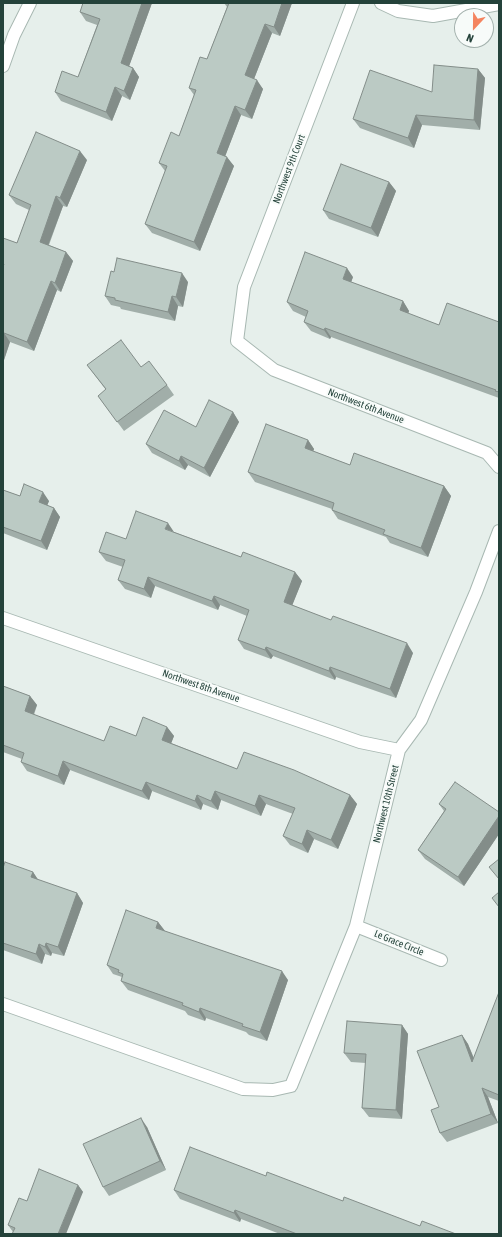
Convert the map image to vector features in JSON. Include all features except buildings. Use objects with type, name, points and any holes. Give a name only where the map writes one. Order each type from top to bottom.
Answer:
[{"type":"street","points":[[3,66],[9,33],[30,3]]},
{"type":"street","name":"Northwest 9th Court","points":[[237,339],[244,287],[353,3]]},
{"type":"street","points":[[381,3],[398,12],[433,16],[499,4]]},
{"type":"street","name":"Northwest 6th Avenue","points":[[237,339],[237,341],[274,370],[487,453],[499,467]]},
{"type":"street","name":"Northwest 10th Street","points":[[3,1004],[243,1089],[273,1090],[291,1086],[356,926],[399,750],[420,720],[476,592],[499,531]]},
{"type":"street","name":"Northwest 8th Avenue","points":[[3,618],[360,742],[399,750]]},
{"type":"street","name":"Le Grace Circle","points":[[356,926],[441,960]]}]
